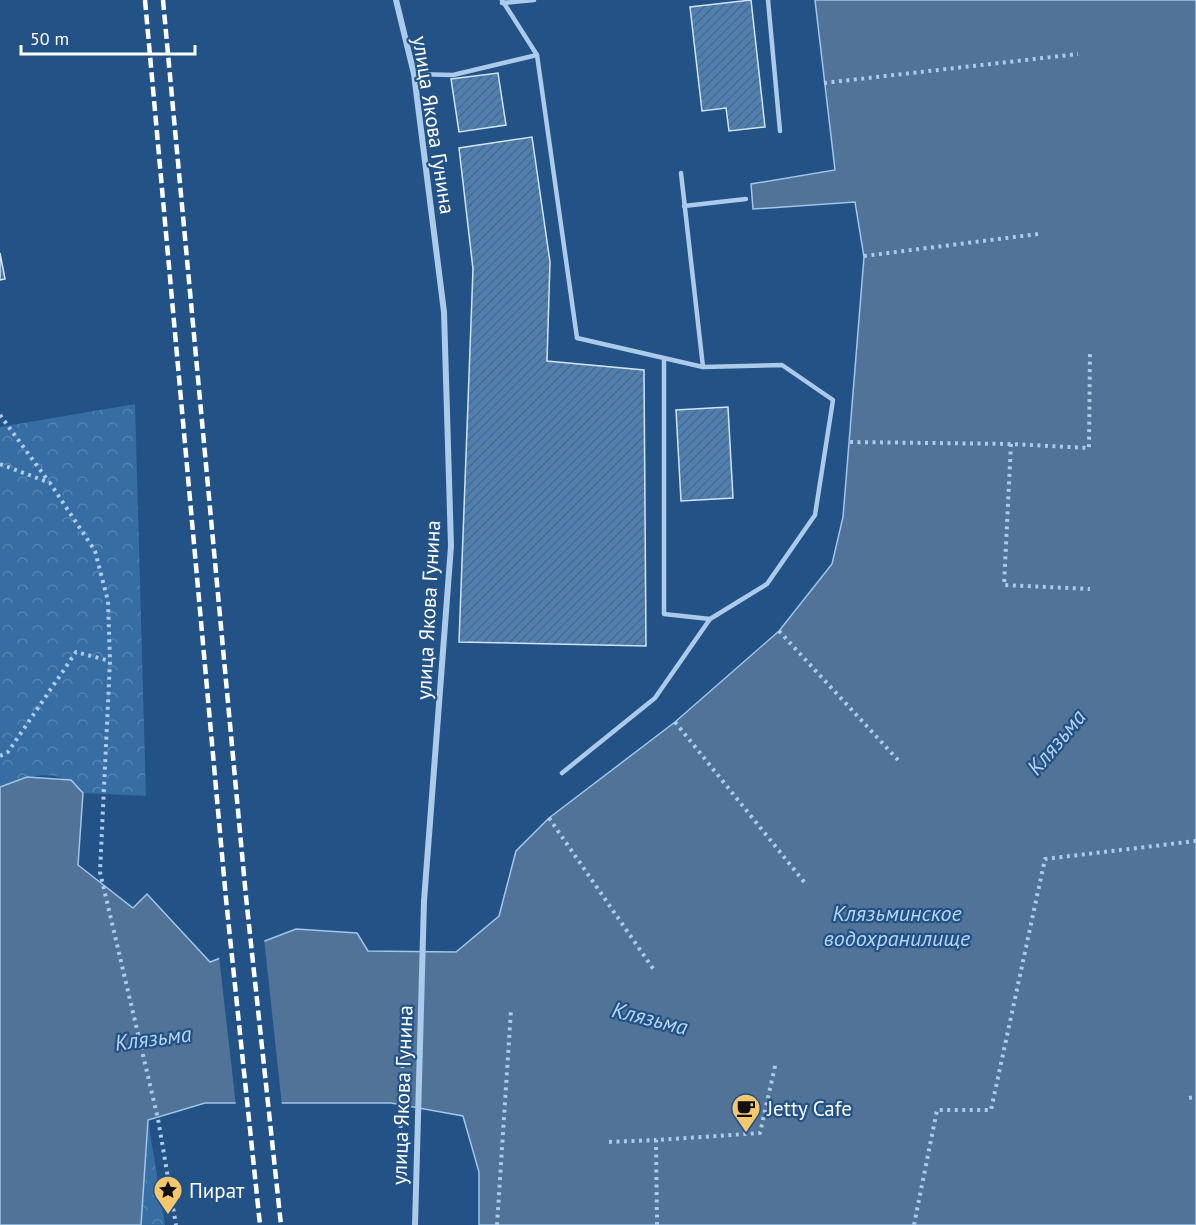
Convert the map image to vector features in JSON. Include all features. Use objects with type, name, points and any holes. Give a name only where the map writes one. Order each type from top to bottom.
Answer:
[{"type":"street","name":"улица Якова Гунина","points":[[396,0],[414,74],[444,312],[452,546],[424,902],[416,1225]]},
{"type":"lane","points":[[502,1],[534,0]]},
{"type":"lane","points":[[768,0],[780,131]]},
{"type":"lane","points":[[502,1],[537,55],[577,338],[703,367],[782,365],[832,400],[815,515],[767,584],[710,620],[655,698],[562,773]]},
{"type":"lane","points":[[414,74],[453,75],[537,55]]},
{"type":"lane","points":[[681,173],[703,367]]},
{"type":"lane","points":[[684,206],[746,199]]},
{"type":"lane","points":[[664,358],[664,614],[710,620]]},
{"type":"path","points":[[824,83],[1078,54]]},
{"type":"path","points":[[864,256],[1038,234]]},
{"type":"path","points":[[850,442],[1089,447],[1090,351]]},
{"type":"path","points":[[0,415],[50,483],[95,551],[108,601],[110,662],[100,872],[158,1119],[176,1225]]},
{"type":"path","points":[[1011,444],[1004,585],[1090,589]]},
{"type":"path","points":[[0,464],[50,483]]},
{"type":"path","points":[[780,631],[898,760]]},
{"type":"path","points":[[0,756],[8,753],[76,652],[110,662]]},
{"type":"path","points":[[675,722],[805,883]]},
{"type":"path","points":[[549,818],[654,970]]},
{"type":"path","points":[[914,1225],[938,1110],[991,1110],[1045,860],[1196,841]]},
{"type":"path","points":[[497,1225],[511,1010]]},
{"type":"path","points":[[609,1142],[760,1133],[776,1062]]},
{"type":"path","points":[[400,1143],[401,1096]]},
{"type":"path","points":[[1189,1098],[1196,1097]]},
{"type":"path","points":[[656,1140],[657,1225]]},
{"type":"green space","points":[[135,404],[146,796],[83,793],[74,784],[64,779],[44,775],[0,787],[0,427]]},
{"type":"green space","points":[[148,1120],[165,1225],[141,1225]]},
{"type":"water","name":"Клязьминское водохранилище","points":[[815,0],[1196,0],[1196,1225],[479,1225],[479,1172],[463,1116],[391,1103],[205,1103],[148,1120],[141,1225],[0,1225],[0,787],[27,777],[71,780],[83,793],[78,865],[133,908],[147,894],[210,962],[296,929],[357,933],[368,951],[456,952],[499,916],[516,851],[549,818],[675,722],[779,631],[832,564],[843,517],[864,257],[855,202],[753,209],[751,184],[835,170]]},
{"type":"pier","points":[[264,938],[282,1106],[236,1106],[219,956]]},
{"type":"building","points":[[751,0],[765,127],[729,131],[726,108],[702,111],[690,7]]},
{"type":"building","points":[[498,73],[506,125],[459,132],[451,79]]},
{"type":"building","points":[[532,137],[550,262],[547,361],[644,370],[646,646],[459,642],[473,269],[459,148]]},
{"type":"building","points":[[0,253],[5,279],[0,280]]},
{"type":"building","points":[[728,407],[733,498],[681,501],[676,410]]},
{"type":"railway","points":[[145,0],[226,899],[260,1225]]},
{"type":"railway","points":[[163,0],[246,897],[281,1225]]},
{"type":"place","name":"Jetty Cafe","points":[[746,1134]]},
{"type":"place","name":"Пират","points":[[168,1216]]},
{"type":"water label","name":"Клязьма","points":[[1056,742]]},
{"type":"water label","name":"Клязьма","points":[[650,1018]]},
{"type":"water label","name":"Клязьма","points":[[153,1038]]}]
